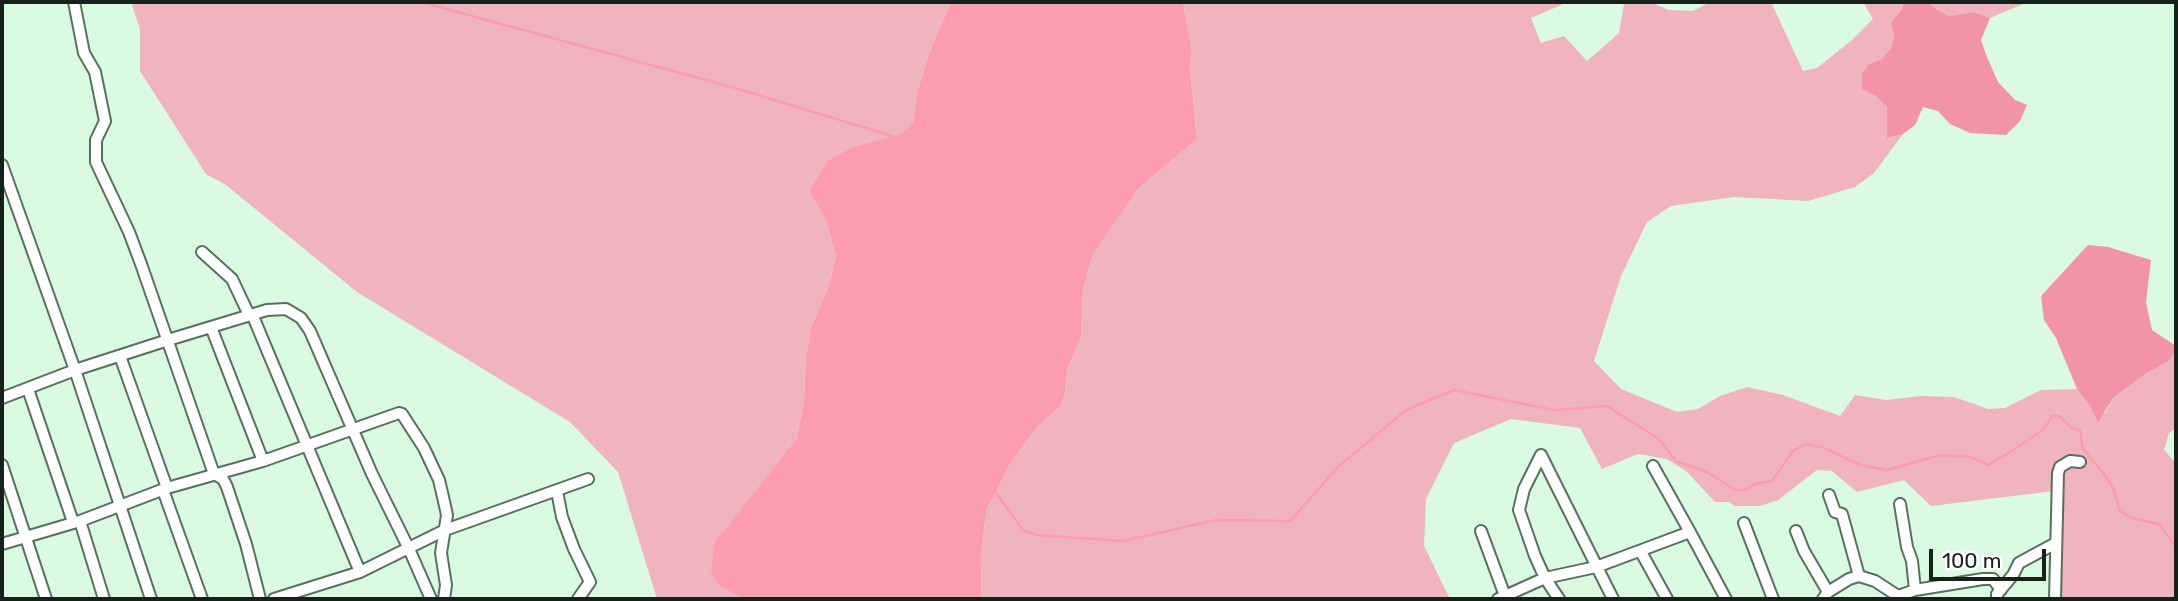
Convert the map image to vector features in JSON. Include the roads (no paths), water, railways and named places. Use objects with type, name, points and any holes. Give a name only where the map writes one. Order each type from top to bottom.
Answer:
[{"type":"street","points":[[74,2],[85,53],[94,72],[105,121],[96,140],[96,162],[129,232],[214,474],[223,479],[227,486],[260,599]]},
{"type":"street","points":[[2,165],[75,370],[151,599]]},
{"type":"street","points":[[202,252],[232,279],[251,315],[360,572]]},
{"type":"street","points":[[2,398],[75,370],[168,340],[267,310],[286,309],[301,318],[310,331],[372,474],[431,599]]},
{"type":"street","points":[[211,327],[263,461]]},
{"type":"street","points":[[120,356],[202,599]]},
{"type":"street","points":[[28,389],[103,599]]},
{"type":"street","points":[[2,544],[77,522],[165,489],[263,461],[395,413],[402,414],[424,448],[439,480],[447,515],[441,553],[446,585],[444,599]]},
{"type":"street","points":[[1559,599],[1545,578],[1526,537],[1518,510],[1524,489],[1541,455],[1613,599]]},
{"type":"street","points":[[2055,599],[2058,473],[2060,467],[2070,461],[2080,462]]},
{"type":"street","points":[[2,465],[46,599]]},
{"type":"street","points":[[1653,466],[1726,599]]},
{"type":"street","points":[[274,599],[302,594],[360,572],[445,530],[588,479]]},
{"type":"street","points":[[557,491],[562,517],[590,582],[578,599]]},
{"type":"street","points":[[1829,495],[1835,512],[1842,514],[1859,576]]},
{"type":"street","points":[[1900,504],[1912,561],[1914,590]]},
{"type":"street","points":[[1744,523],[1773,599]]},
{"type":"street","points":[[1480,531],[1503,598],[1545,578],[1641,552],[1690,532]]},
{"type":"street","points":[[1796,531],[1825,597],[1849,579],[1859,576],[1875,582],[1899,598],[1914,590],[1993,579],[1999,594]]},
{"type":"street","points":[[1999,594],[2013,575],[2018,562],[2056,543]]},
{"type":"street","points":[[1641,552],[1667,599]]},
{"type":"street","points":[[1948,585],[1951,599]]},
{"type":"waterway","points":[[421,2],[735,88],[895,137]]},
{"type":"waterway","points":[[994,490],[1023,530],[1036,535],[1123,541],[1216,520],[1290,521],[1338,467],[1406,410],[1454,390],[1554,410],[1607,406],[1659,439],[1676,461],[1707,472],[1735,490],[1746,490],[1754,484],[1772,481],[1793,451],[1806,444],[1822,447],[1860,465],[1887,470],[1940,455],[1971,457],[1988,465],[2041,431],[2052,416],[2059,416],[2072,428],[2080,430],[2083,449],[2113,488],[2120,511],[2132,518],[2159,524],[2176,547]]}]
